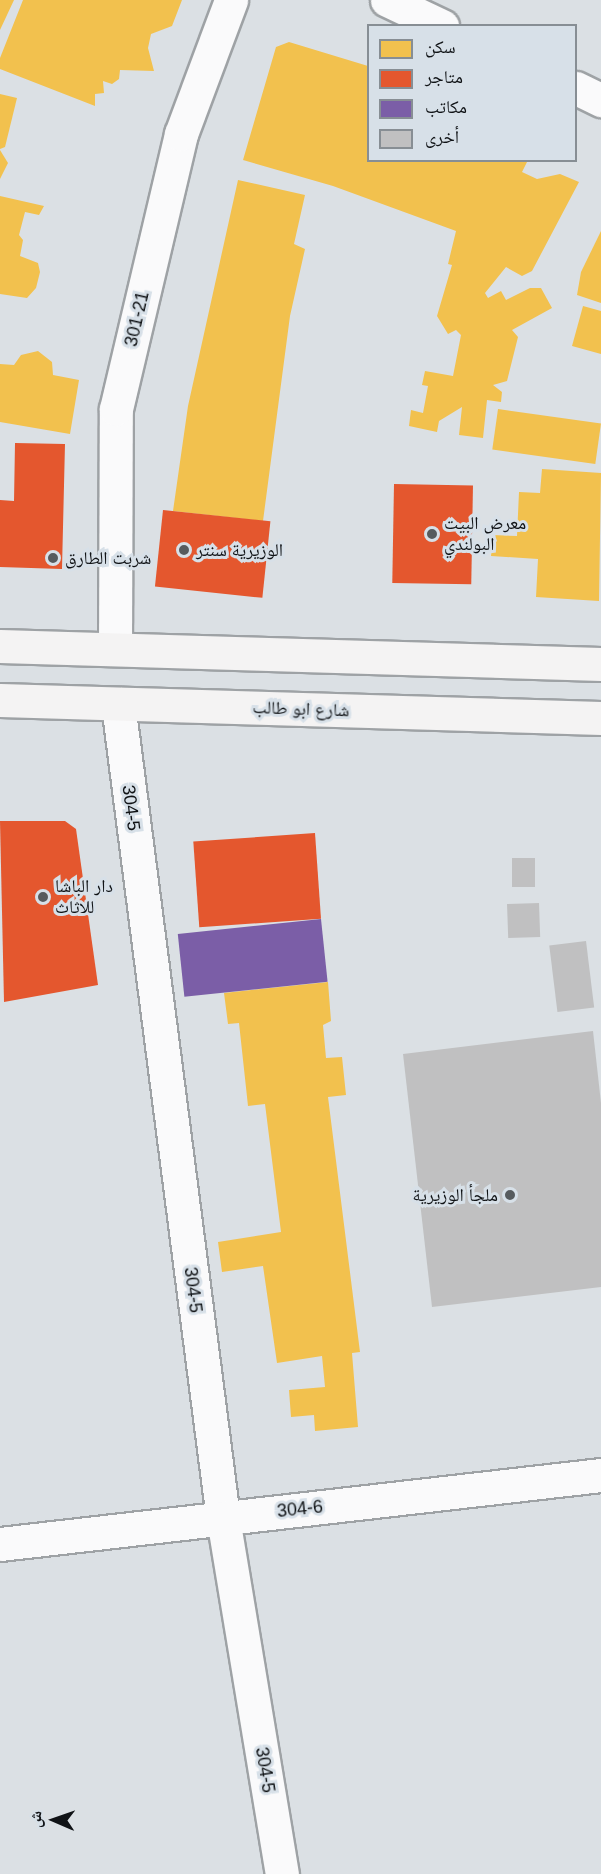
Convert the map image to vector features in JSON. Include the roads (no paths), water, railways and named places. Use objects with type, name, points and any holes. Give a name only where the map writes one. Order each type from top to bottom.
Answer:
[{"type":"main road","points":[[0,646],[601,664]]},
{"type":"main road","name":"شارع ابو طالب","points":[[0,700],[601,718]]},
{"type":"street","name":"301-21","points":[[115,650],[116,409],[181,134],[231,0]]},
{"type":"street","points":[[387,0],[438,24]]},
{"type":"street","points":[[577,88],[601,100]]},
{"type":"street","name":"304-5","points":[[118,704],[223,1518],[282,1874]]},
{"type":"street","name":"304-6","points":[[0,1544],[601,1476]]},
{"type":"place","name":"معرض البيت البولندي","points":[[432,534]]},
{"type":"place","name":"الوزيرية سنتر","points":[[184,550]]},
{"type":"place","name":"شربت الطارق","points":[[53,558]]},
{"type":"place","name":"دار الباشا للاثاث","points":[[43,897]]},
{"type":"place","name":"ملجأ الوزيرية","points":[[510,1195]]}]
